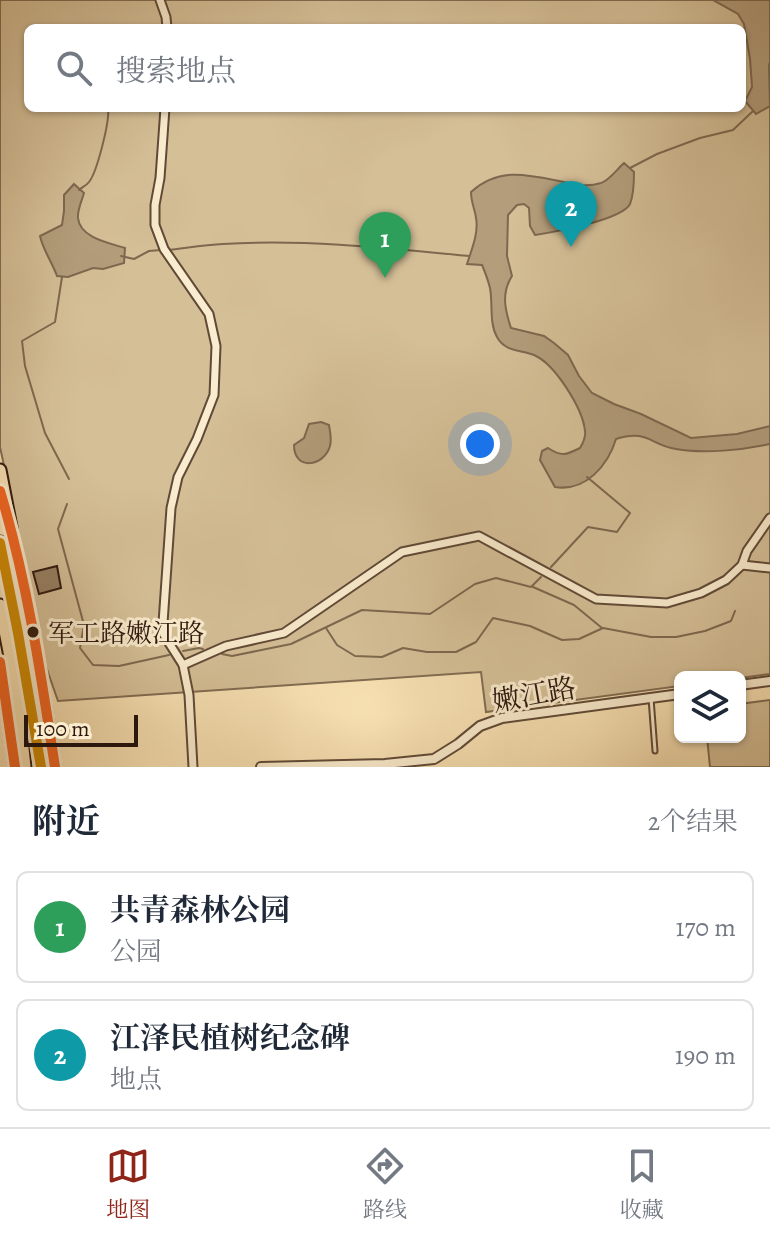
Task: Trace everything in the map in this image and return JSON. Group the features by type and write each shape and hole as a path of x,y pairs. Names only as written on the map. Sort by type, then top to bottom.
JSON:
{"main road":[{"path":"0,470 55,767"},
{"path":"0,491 11,527"},
{"path":"0,542 29,681 38,767"},
{"path":"0,605 17,693 25,767"},
{"path":"0,662 15,767"}],"street":[{"path":"160,0 167,24"},
{"path":"165,112 155,225 164,249 209,314 216,346 214,395 178,477 171,508 163,623 164,635 183,665 189,695 193,767"},
{"path":"183,665 226,646 284,633 402,552 479,536 596,599 667,603 701,593 726,580 742,565 747,551 770,518"},
{"path":"742,565 770,568"},
{"path":"746,684 770,681"},
{"name":"嫩江路","path":"261,767 385,764 434,759 480,726 502,718 674,695"}],"lane":[{"path":"651,698 655,751"}],"shaded area":[{"path":"0,0 770,0 770,674 746,677 746,671 674,671 674,687 486,712 481,672 58,701 43,658 0,447"},
{"path":"713,0 770,0 770,106 756,114 746,102 752,87 750,59 746,24 738,14"},
{"path":"624,163 634,172 632,196 630,204 614,215 535,235 530,226 529,208 524,204 517,205 508,215 507,256 512,276 506,289 505,302 511,328 544,336 554,343 568,355 592,393 614,404 691,438 737,434 770,426 770,444 736,450 699,451 667,447 642,437 627,436 616,439 601,467 586,481 555,487 540,460 542,451 548,448 564,454 580,448 585,435 583,422 567,388 551,368 534,355 504,345 497,337 492,320 490,288 482,265 467,264 476,230 471,192 493,178 515,175 578,185 596,184 607,179"},
{"path":"74,184 84,193 78,212 80,225 96,239 125,248 124,263 103,269 93,268 68,277 57,276 40,236 62,225 64,195"},
{"path":"321,422 329,425 330,446 316,462 304,462 295,453 294,445 304,438 309,424"},
{"path":"770,700 770,767 710,767 708,743 746,743 746,703"}],"building":[{"path":"57,566 61,588 39,594 33,572"}],"waterway":[{"path":"630,168 700,138 733,130 753,111"},
{"path":"79,190 89,182 96,168 108,112"},
{"path":"167,250 223,244 285,243 469,256"},
{"path":"121,256 134,259 149,251 161,250"},
{"path":"62,277 55,322 22,341 25,366 45,433 69,479"},
{"path":"551,567 588,527 617,532 630,513 587,477"},
{"path":"67,504 58,529 84,625 80,648 93,665 119,666 169,655"},
{"path":"222,654 232,656 291,644 362,610 430,614 475,584 496,578 531,587 541,577"},
{"path":"533,587 574,605 602,628"},
{"path":"326,628 337,645 355,656 382,657 403,648 456,652 476,642 493,618 530,626 562,640 579,639 603,628 651,637 676,637 731,621 735,611"},
{"path":"183,651 203,649"}],"transit line":[{"path":"0,491 26,593 55,767"},
{"path":"0,543 41,767"},
{"path":"0,662 15,767"}],"place":[{"name":"江泽民植树纪念碑","path":"571,247"},
{"name":"共青森林公园","path":"385,278"},
{"name":"军工路嫩江路","path":"33,632"}]}
